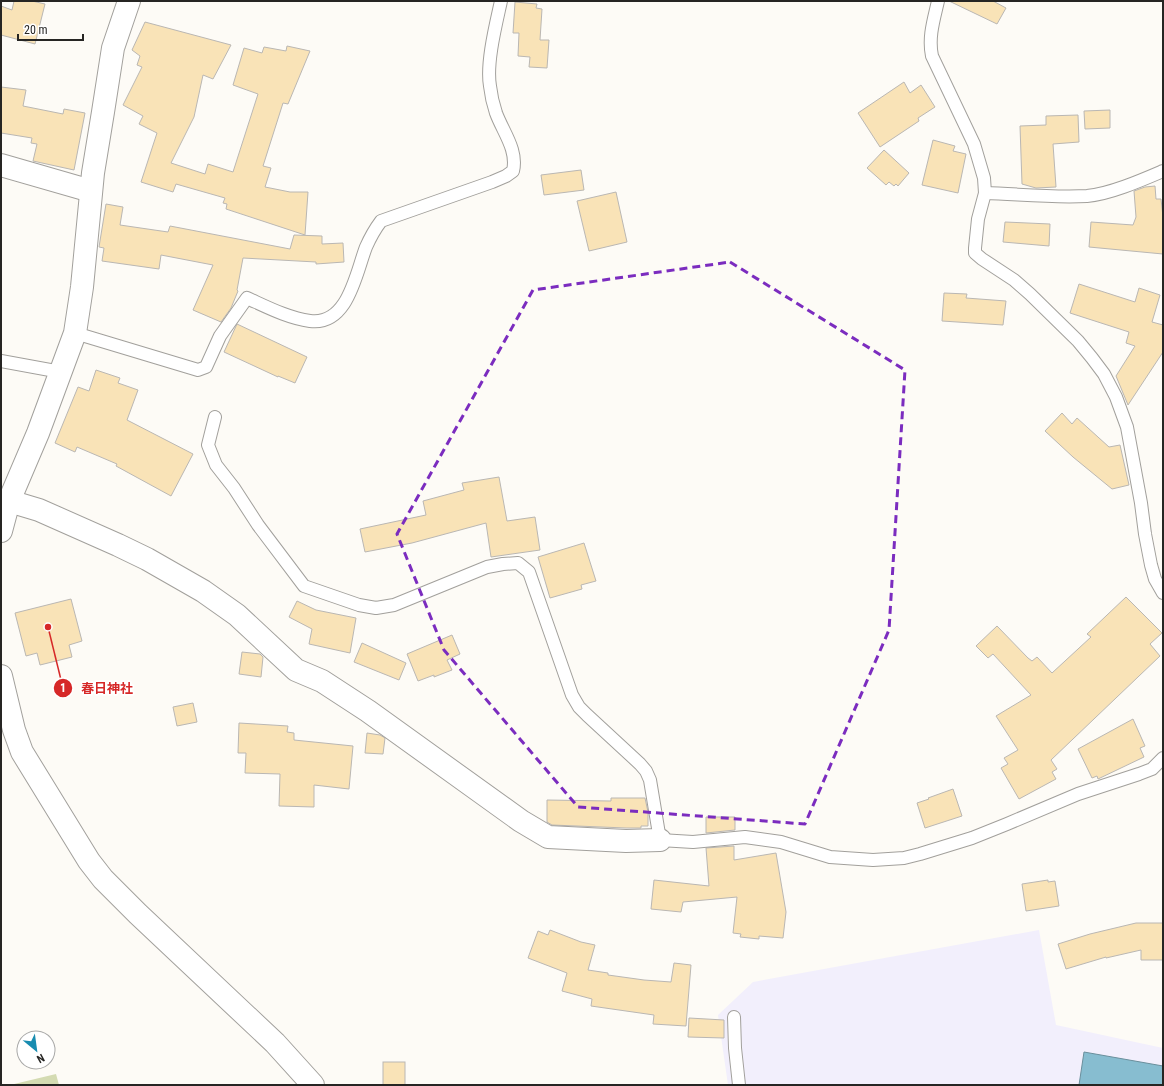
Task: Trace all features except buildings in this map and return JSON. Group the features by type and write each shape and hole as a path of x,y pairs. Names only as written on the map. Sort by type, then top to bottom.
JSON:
{"street":[{"path":"1,532 9,502 38,433 74,333 82,287 93,173 104,112 113,48 128,1"},
{"path":"1,166 91,191"},
{"path":"9,502 39,510 118,545 147,559 208,594 237,615 296,670 322,681 368,711 521,821 548,837 626,841 660,840"},
{"path":"1,676 14,730 22,752 89,861 103,879 133,909 276,1043 313,1085"}],"lane":[{"path":"74,333 198,370 206,367 220,336 247,298 288,315 311,322 322,321 340,311 354,283 366,248 381,221 492,182 513,171 515,162 514,152 496,113 489,84 494,30 501,1"},
{"path":"938,1 931,31 931,51 936,66 974,144 984,178 985,193 978,219 975,253 1014,280 1058,321 1092,358 1104,374 1116,397 1127,427 1151,565 1155,579 1163,593"},
{"path":"985,193 1087,196 1102,193 1163,171"},
{"path":"1,361 61,372"},
{"path":"215,418 208,445 216,465 234,488 258,525 304,586 358,605 376,608 394,605 487,567 518,563 529,572 572,695 579,707 646,771 650,780 660,840 693,842 745,837 781,842 830,857 872,860 904,858 972,838 1078,794 1152,769 1163,758"},
{"path":"734,1017 735,1048 739,1085"}],"highlighted area":[{"path":"730,262 905,370 889,630 805,824 578,807 444,650 397,534 533,290"}],"shaded area":[{"path":"1039,930 1056,1025 1163,1048 1163,1085 728,1085 718,1015 753,982"}],"green space":[{"path":"56,1074 59,1085 10,1085"}],"water":[{"path":"1084,1052 1163,1066 1163,1085 1079,1085"}],"place":[{"name":"春日神社","path":"48,627"}]}
